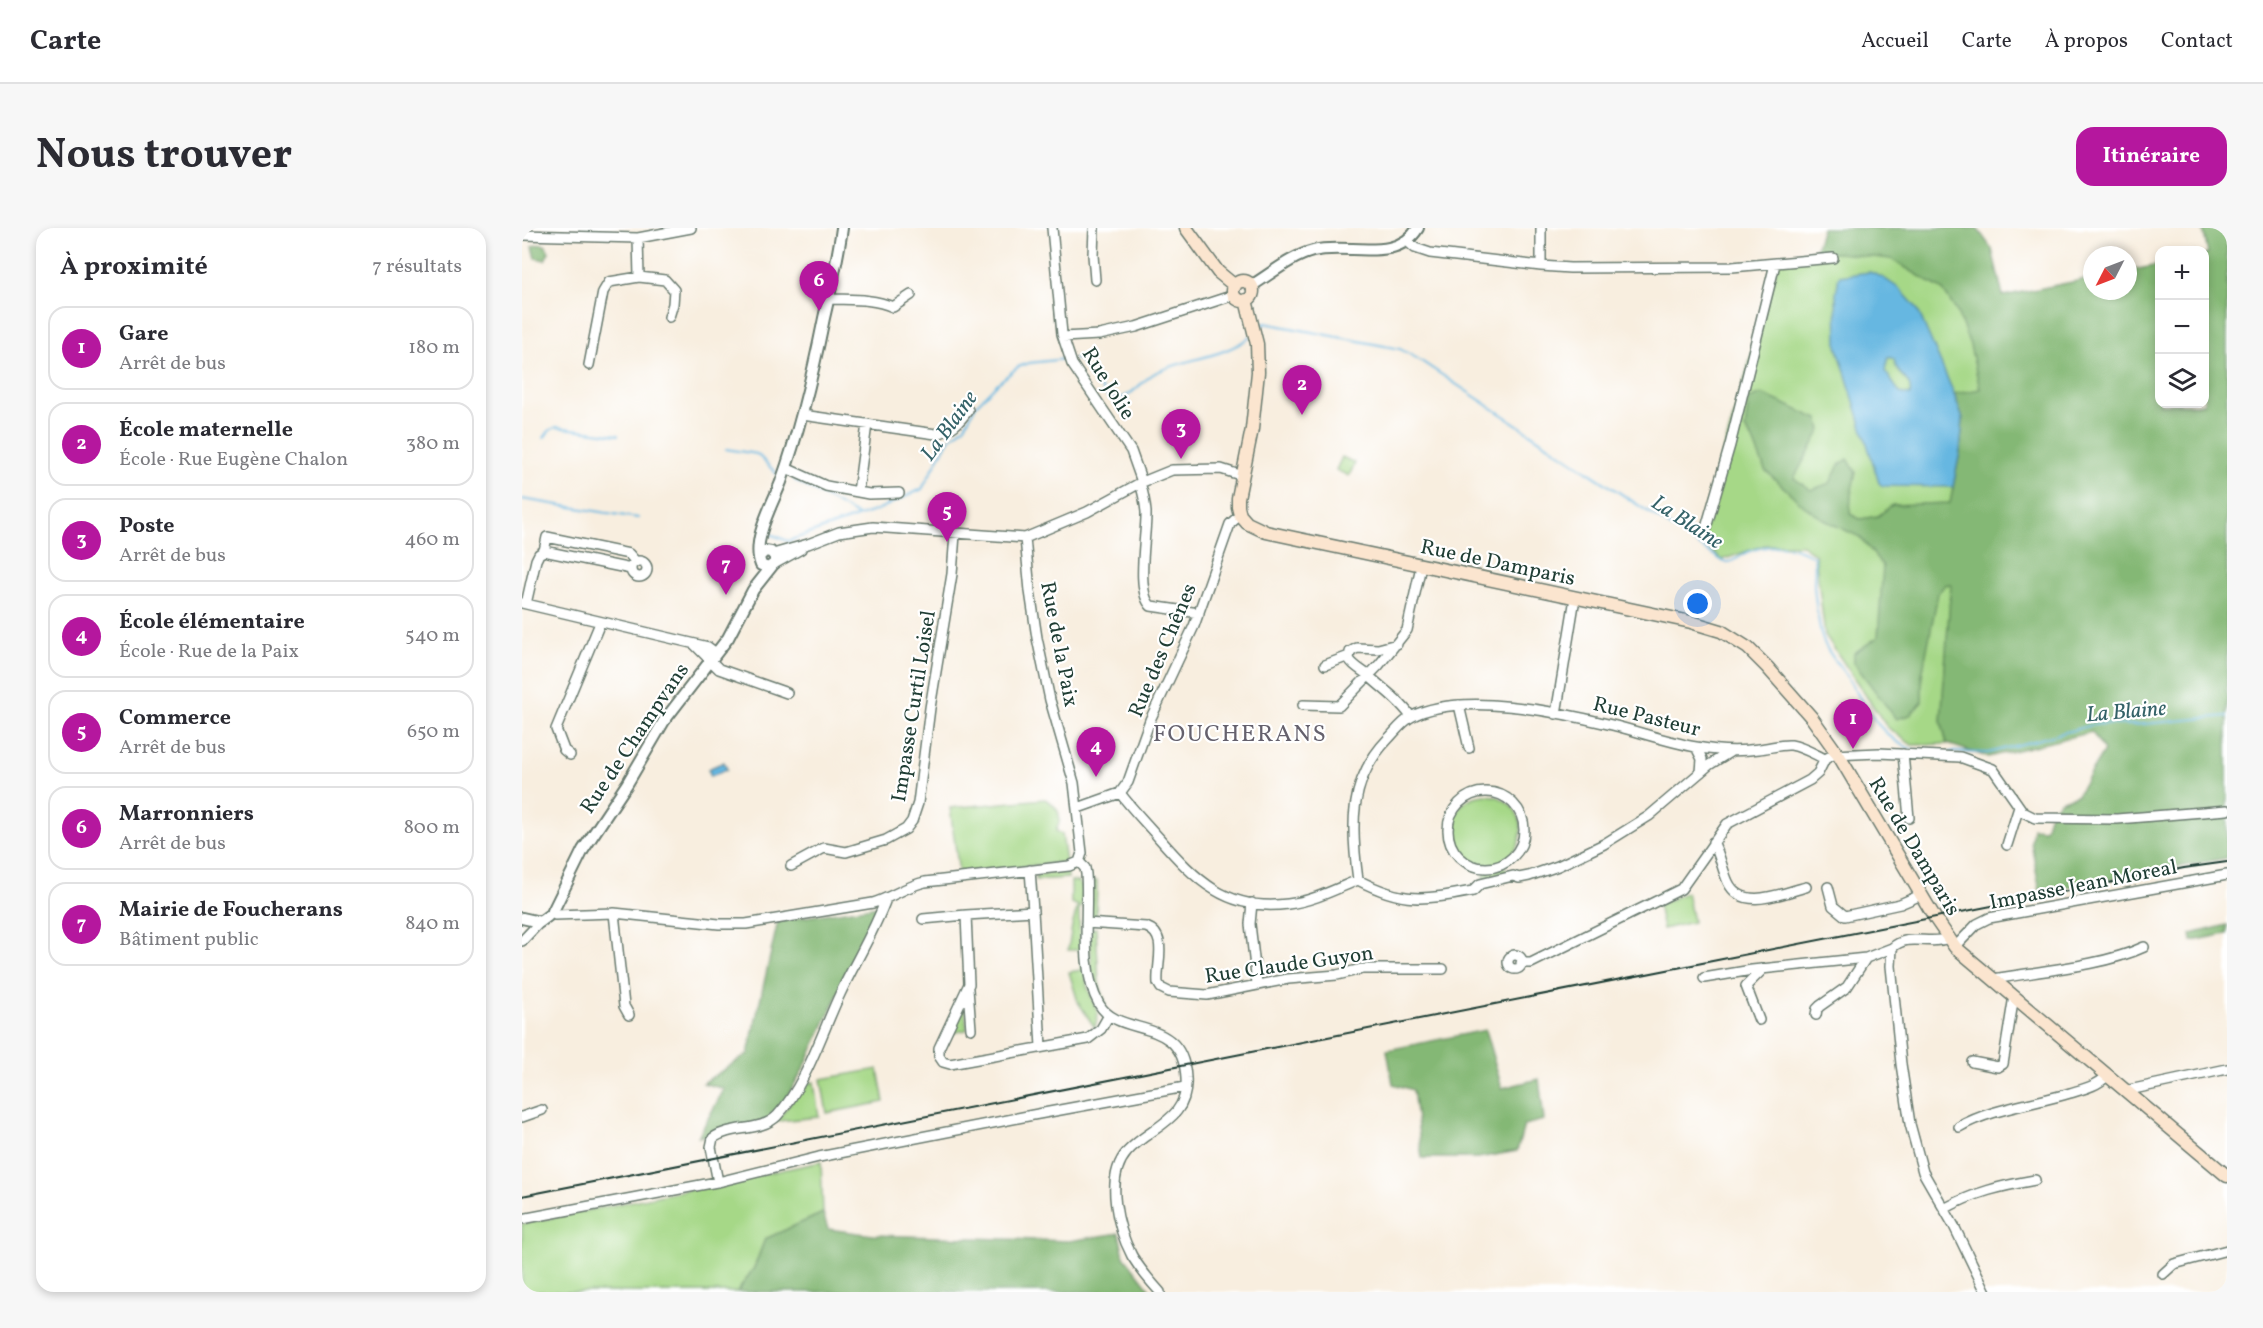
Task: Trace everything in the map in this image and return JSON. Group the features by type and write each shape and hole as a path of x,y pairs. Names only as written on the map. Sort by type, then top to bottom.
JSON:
{"main road":[{"path":"1186,228 1218,272 1238,294 1257,344 1258,372 1252,429 1238,498 1240,515"},
{"path":"1238,294 1252,293 1251,286"},
{"name":"Rue de Damparis","path":"1240,515 1247,523 1266,532 1691,622 1710,627 1732,637 1748,648 1767,667 1812,718 1839,756 1952,943 2227,1176"}],"street":[{"path":"522,236 638,238 691,228"},
{"name":"Rue de Champvans","path":"753,590 759,559 758,542 786,468 802,415 842,228"},
{"name":"Rue Jolie","path":"1052,228 1063,337 1072,364 1131,451 1141,483 1146,513 1143,587 1146,600 1151,606 1199,613"},
{"path":"1094,228 1095,280"},
{"path":"1251,286 1299,256 1315,250 1388,248 1407,241 1418,228"},
{"path":"1541,228 1541,267"},
{"path":"638,238 639,277"},
{"path":"1407,241 1415,248 1430,254 1541,267 1707,267 1775,264 1833,258"},
{"path":"1706,528 1730,445 1775,264"},
{"path":"589,365 604,288 614,280 639,277 665,280 674,290 669,317"},
{"path":"1063,337 1099,334 1136,327 1238,294"},
{"path":"828,299 880,301 893,307 911,295"},
{"path":"802,415 936,434 948,431 959,423 968,410"},
{"path":"858,492 867,424"},
{"path":"786,468 826,486 858,492 899,494"},
{"path":"772,559 828,535 873,527 1025,537 1087,512 1141,483 1177,468 1221,469 1243,476"},
{"name":"Rue des Chênes","path":"1120,793 1128,782 1150,720 1199,613 1230,524 1240,515"},
{"path":"763,531 764,541 772,559"},
{"name":"Impasse Curtil Loisel","path":"792,866 824,848 846,852 886,840 906,829 912,821 918,803 930,708 952,574 955,534"},
{"path":"634,565 629,554 547,537 544,551 536,560 524,604 694,644 711,653 719,669 787,693"},
{"name":"Rue de la Paix","path":"1025,537 1029,591 1038,647 1050,700 1074,783 1078,808 1082,856 1079,862 1086,874 1088,963 1092,988 1101,1009 1109,1015"},
{"path":"759,559 765,551 772,559"},
{"name":"Rue de Champvans","path":"526,937 550,913 583,850 627,784 664,721 711,653 728,638 772,559"},
{"path":"1302,705 1339,706 1369,676 1407,630 1421,566"},
{"path":"1556,714 1575,598"},
{"path":"570,756 557,736 557,724 600,623"},
{"path":"1325,665 1349,656 1350,652 1357,648 1378,649 1397,643"},
{"path":"1349,656 1355,667 1399,702 1411,717"},
{"path":"1459,705 1469,748"},
{"name":"Rue Pasteur","path":"1358,880 1353,818 1359,786 1377,753 1411,717 1436,708 1459,705 1499,706 1602,723 1696,747 1730,752 1790,745 1825,759"},
{"path":"1696,747 1701,759 1701,772"},
{"path":"1078,808 1120,793 1193,875 1213,890 1229,897 1252,903 1275,905 1299,902 1358,880 1382,892 1411,899 1473,891 1480,884 1513,876 1519,878 1548,869 1604,844 1649,816 1701,772 1730,752"},
{"path":"1903,754 1909,818"},
{"path":"1521,963 1531,963 1682,889 1721,830 1734,818 1814,777 1825,759 1833,755 1903,754 1960,757 1993,769 2023,812 2035,818 2117,819 2227,810"},
{"path":"1487,792 1508,799 1518,809 1524,832 1515,854 1508,861 1493,867 1472,865 1463,860 1453,849 1448,829 1455,808 1467,796 1477,793 1487,792"},
{"path":"2007,845 2019,807"},
{"path":"1713,842 1728,883 1735,893 1746,899 1761,898 1806,887"},
{"path":"1513,876 1515,854"},
{"path":"522,918 550,913 570,916 614,914 719,924 746,924 886,899 925,882 1070,866 1079,862"},
{"path":"1472,865 1479,875 1480,884"},
{"path":"1030,870 1041,1047"},
{"name":"Impasse Jean Moreal","path":"1952,943 1989,918 2227,875"},
{"path":"1828,887 1833,906 1845,916 1900,904 1921,895"},
{"path":"718,1182 711,1142 720,1134 767,1123 777,1116 804,1074 886,899"},
{"path":"1252,903 1250,924 1257,984"},
{"path":"923,919 1033,911"},
{"path":"550,913 570,916"},
{"path":"614,914 624,1006 629,1016"},
{"path":"966,915 972,1029"},
{"path":"522,918 528,924 526,937"},
{"name":"Rue Claude Guyon","path":"1086,923 1146,927 1153,930 1160,943 1158,983 1161,988 1169,992 1207,995 1257,984 1337,975 1362,969 1443,969"},
{"path":"1704,978 1866,958 1892,948 1902,941 1912,939 1952,943"},
{"path":"1993,979 2108,959 2144,947"},
{"path":"1892,948 1892,978 1901,1064 1910,1124 1923,1172 1986,1292"},
{"path":"1816,1015 1817,1009 1847,987 1866,958"},
{"path":"1759,1020 1746,986 1763,969"},
{"path":"968,986 939,1048 939,1056 943,1062 959,1063 1088,1039 1101,1029 1109,1015 1155,1032 1176,1047 1184,1065 1184,1099 1171,1118 1123,1157 1115,1183 1118,1212 1127,1244 1137,1263 1160,1292"},
{"path":"1971,1062 1998,1067 2003,1064 2014,996"},
{"path":"2126,1092 2227,1069"},
{"path":"1959,1126 1973,1119 2091,1087 2107,1076"},
{"path":"522,1219 718,1182 819,1157 1054,1110 1185,1087"},
{"path":"522,1117 542,1110"},
{"path":"1944,1209 1966,1197 1993,1187 2035,1180"},
{"path":"2163,1274 2174,1264 2227,1250"}],"green space":[{"path":"1822,228 1977,228 1992,249 2003,296 2083,280 2083,300 2137,300 2137,269 2155,266 2155,408 2209,408 2209,246 2206,246 2203,228 2227,228 2227,858 2040,892 2031,842 2033,828 2045,829 2051,810 2060,801 2077,795 2104,751 2092,732 1988,757 1947,744 1941,721 1951,584 1945,585 1938,593 1922,675 1922,702 1910,715 1896,719 1854,663 1854,653 1878,637 1883,566 1860,537 1826,521 1804,506 1765,470 1753,440 1745,429 1749,399 1762,394 1818,419 1821,430 1794,478 1811,490 1830,483 1839,465 1848,459 1856,472 1851,494 1850,514 1860,519 1878,516 1892,505 1950,503 1960,452 1963,419 1954,394 1980,389 1970,345 1957,312 1943,290 1891,259 1839,253 1814,253"},
{"path":"542,244 549,252 545,260 535,258 532,246"},
{"path":"1863,248 1906,256 1957,293 2001,396 1941,721 1947,744 1912,745 1887,727 1825,635 1815,554 1802,545 1765,545 1722,560 1698,538 1780,257"},
{"path":"1342,457 1355,463 1349,476 1336,470"},
{"path":"1479,795 1493,795 1506,801 1515,810 1521,823 1519,843 1511,855 1493,865 1479,865 1466,859 1457,850 1451,837 1451,823 1457,810 1466,801"},
{"path":"1045,799 1054,805 1058,812 1059,821 1056,831 1062,834 1066,862 959,873 950,808"},
{"path":"1503,867 1508,870 1508,873 1483,878 1487,871"},
{"path":"1067,871 1068,878 1036,880 1036,875"},
{"path":"1071,881 1078,882 1082,886 1082,906 1079,909 1080,947 1083,950 1087,986 1098,1013 1095,1028 1078,1002 1069,972 1081,970 1080,950 1068,950 1078,906 1071,903"},
{"path":"1092,881 1097,881 1096,919 1090,916"},
{"path":"1687,892 1693,922 1663,929 1658,905"},
{"path":"879,906 804,1068 771,1124 698,1137 724,1089 703,1083 748,1054 778,921"},
{"path":"2227,925 2227,934 2192,941 2191,934"},
{"path":"1096,928 1099,983 1106,1004 1104,1005 1092,974 1090,930"},
{"path":"962,1010 965,1010 967,1030 951,1033"},
{"path":"1485,1030 1502,1088 1539,1079 1544,1120 1524,1125 1517,1151 1478,1158 1422,1158 1413,1090 1393,1084 1387,1050"},
{"path":"878,1069 884,1102 827,1113 821,1079"},
{"path":"814,1082 819,1117 777,1121 804,1084"},
{"path":"821,1162 823,1213 765,1239 754,1268 737,1292 522,1292 522,1224"},
{"path":"823,1213 828,1229 873,1235 1069,1241 1119,1233 1124,1256 1152,1292 737,1292 754,1268 765,1239"}],"water":[{"path":"1870,272 1900,289 1917,308 1963,419 1960,452 1953,487 1883,486 1879,483 1837,346 1836,294 1839,276","holes":["1888,357 1894,359 1895,365 1909,384 1910,395 1900,393 1885,371"]},
{"path":"724,762 727,769 711,776 708,769"}],"waterway":[{"name":"La Blaine","path":"1261,327 1265,323 1400,349 1724,562 1733,561 1746,553 1771,546 1798,549 1814,557 1815,597 1825,645 1875,720 1893,739 1917,751"},
{"name":"La Blaine","path":"1074,358 1079,360 1108,397 1115,399 1127,395 1155,373 1229,349 1251,336"},
{"name":"La Blaine","path":"768,533 788,541 877,510 922,489 948,441 965,426 976,405 998,383 1018,367 1029,363 1065,359"},
{"name":"La Blaine","path":"544,438 556,427 618,435"},
{"name":"La Blaine","path":"726,449 757,454 777,474"},
{"name":"La Blaine","path":"794,480 857,515"},
{"name":"La Blaine","path":"522,499 638,518"},
{"name":"La Blaine","path":"1950,752 1988,753 2096,724 2133,725 2227,716"}],"railway":[{"path":"522,1196 2184,868 2227,862"}],"place":[{"name":"Marronniers","path":"819,311"},
{"name":"École maternelle","path":"1302,415"},
{"name":"Poste","path":"1181,459"},
{"name":"Commerce","path":"947,542"},
{"name":"Mairie de Foucherans","path":"726,595"},
{"name":"Gare","path":"1853,749"},
{"name":"École élémentaire","path":"1096,777"}],"district":[{"name":"FOUCHERANS","path":"1240,733"}]}
